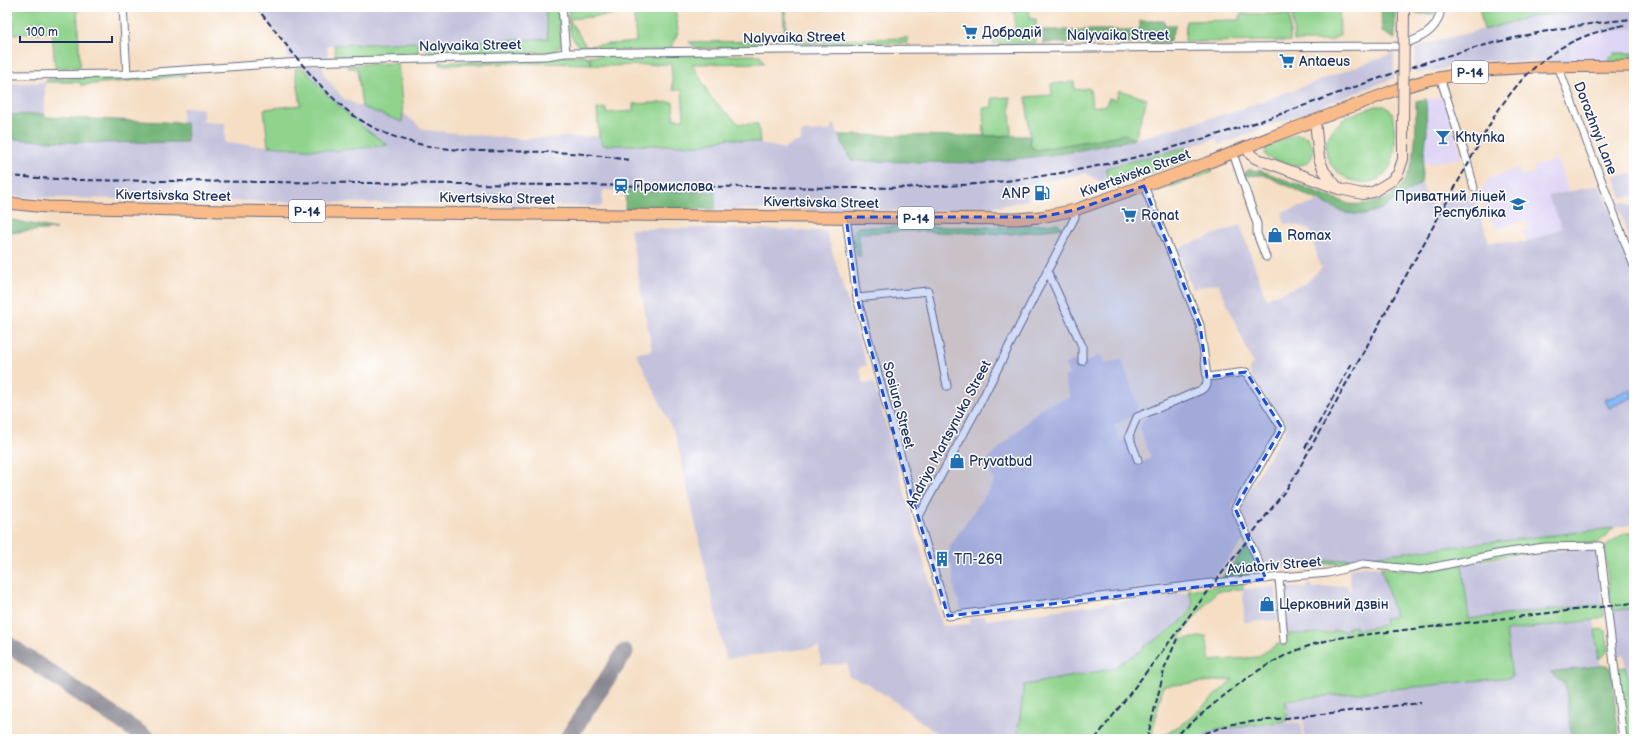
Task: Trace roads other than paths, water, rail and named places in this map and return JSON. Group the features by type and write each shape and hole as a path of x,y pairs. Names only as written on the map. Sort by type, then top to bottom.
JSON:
{"main road":[{"path":"1246,147 1255,158 1339,189 1363,194 1373,192 1391,181 1398,174 1403,159 1404,7"},
{"name":"Kivertsivska Street","path":"7,203 47,207 217,210 1016,219 1042,217 1075,210 1144,186 1398,89 1440,77 1485,70 1558,66 1634,66"},
{"path":"1315,121 1319,158 1324,171 1339,189"}],"street":[{"path":"122,7 127,74"},
{"path":"562,7 566,53"},
{"name":"Nalyvaika Street","path":"7,75 127,74 301,62 546,56 566,53 1399,46 1427,35 1438,18 1441,7"},
{"name":"Dorozhnyi Lane","path":"1558,66 1634,266"},
{"path":"1440,77 1468,164 1474,188"},
{"path":"1233,153 1257,224 1257,234 1266,257"},
{"path":"1138,460 1129,436 1137,417 1201,390 1207,385 1200,325 1144,186"},
{"name":"Andriya Martsynuka Street","path":"948,616 918,518 978,408 1075,217 1075,210"},
{"name":"Sosiura Street","path":"846,217 857,298 918,518"},
{"path":"1047,270 1082,346 1082,361"},
{"path":"857,298 928,291 947,386"},
{"path":"1207,376 1246,372 1282,428 1235,508 1266,579"},
{"name":"Aviatoriv Street","path":"948,616 1204,584 1328,573 1363,564 1420,570 1502,553 1538,548 1600,546 1623,739"},
{"path":"1279,577 1284,640"}],"water":[{"path":"1630,389 1633,397 1609,408 1605,400"}],"railway":[{"path":"256,7 311,75 336,101 349,112 374,128 400,139 427,146 454,149 569,153 629,160"},
{"path":"7,176 73,180 848,188 960,185 1005,181 1079,170 1156,152 1207,138 1304,106 1400,71 1450,55 1502,41 1581,25 1634,19"},
{"path":"1095,739 1291,483 1495,115 1508,97 1535,67 1549,55 1565,45 1602,30 1624,25"},
{"path":"1305,448 1352,363"},
{"path":"1172,739 1212,705 1251,675 1272,662 1318,643 1345,637 1634,603"},
{"path":"1147,739 1165,667 1177,639"},
{"path":"1188,739 1232,724 1421,703"}],"place":[{"name":"Добродій","path":"970,32"},
{"name":"Antaeus","path":"1287,61"},
{"name":"Khtynka","path":"1443,137"},
{"name":"Промислова","path":"621,186"},
{"name":"ANP","path":"1042,193"},
{"name":"Приватний ліцей Республіка","path":"1518,204"},
{"name":"Ronat","path":"1129,215"},
{"name":"Romax","path":"1275,235"},
{"name":"Pryvatbud","path":"957,461"},
{"name":"ТП-269","path":"942,559"},
{"name":"Церковний дзвін","path":"1267,604"}]}
